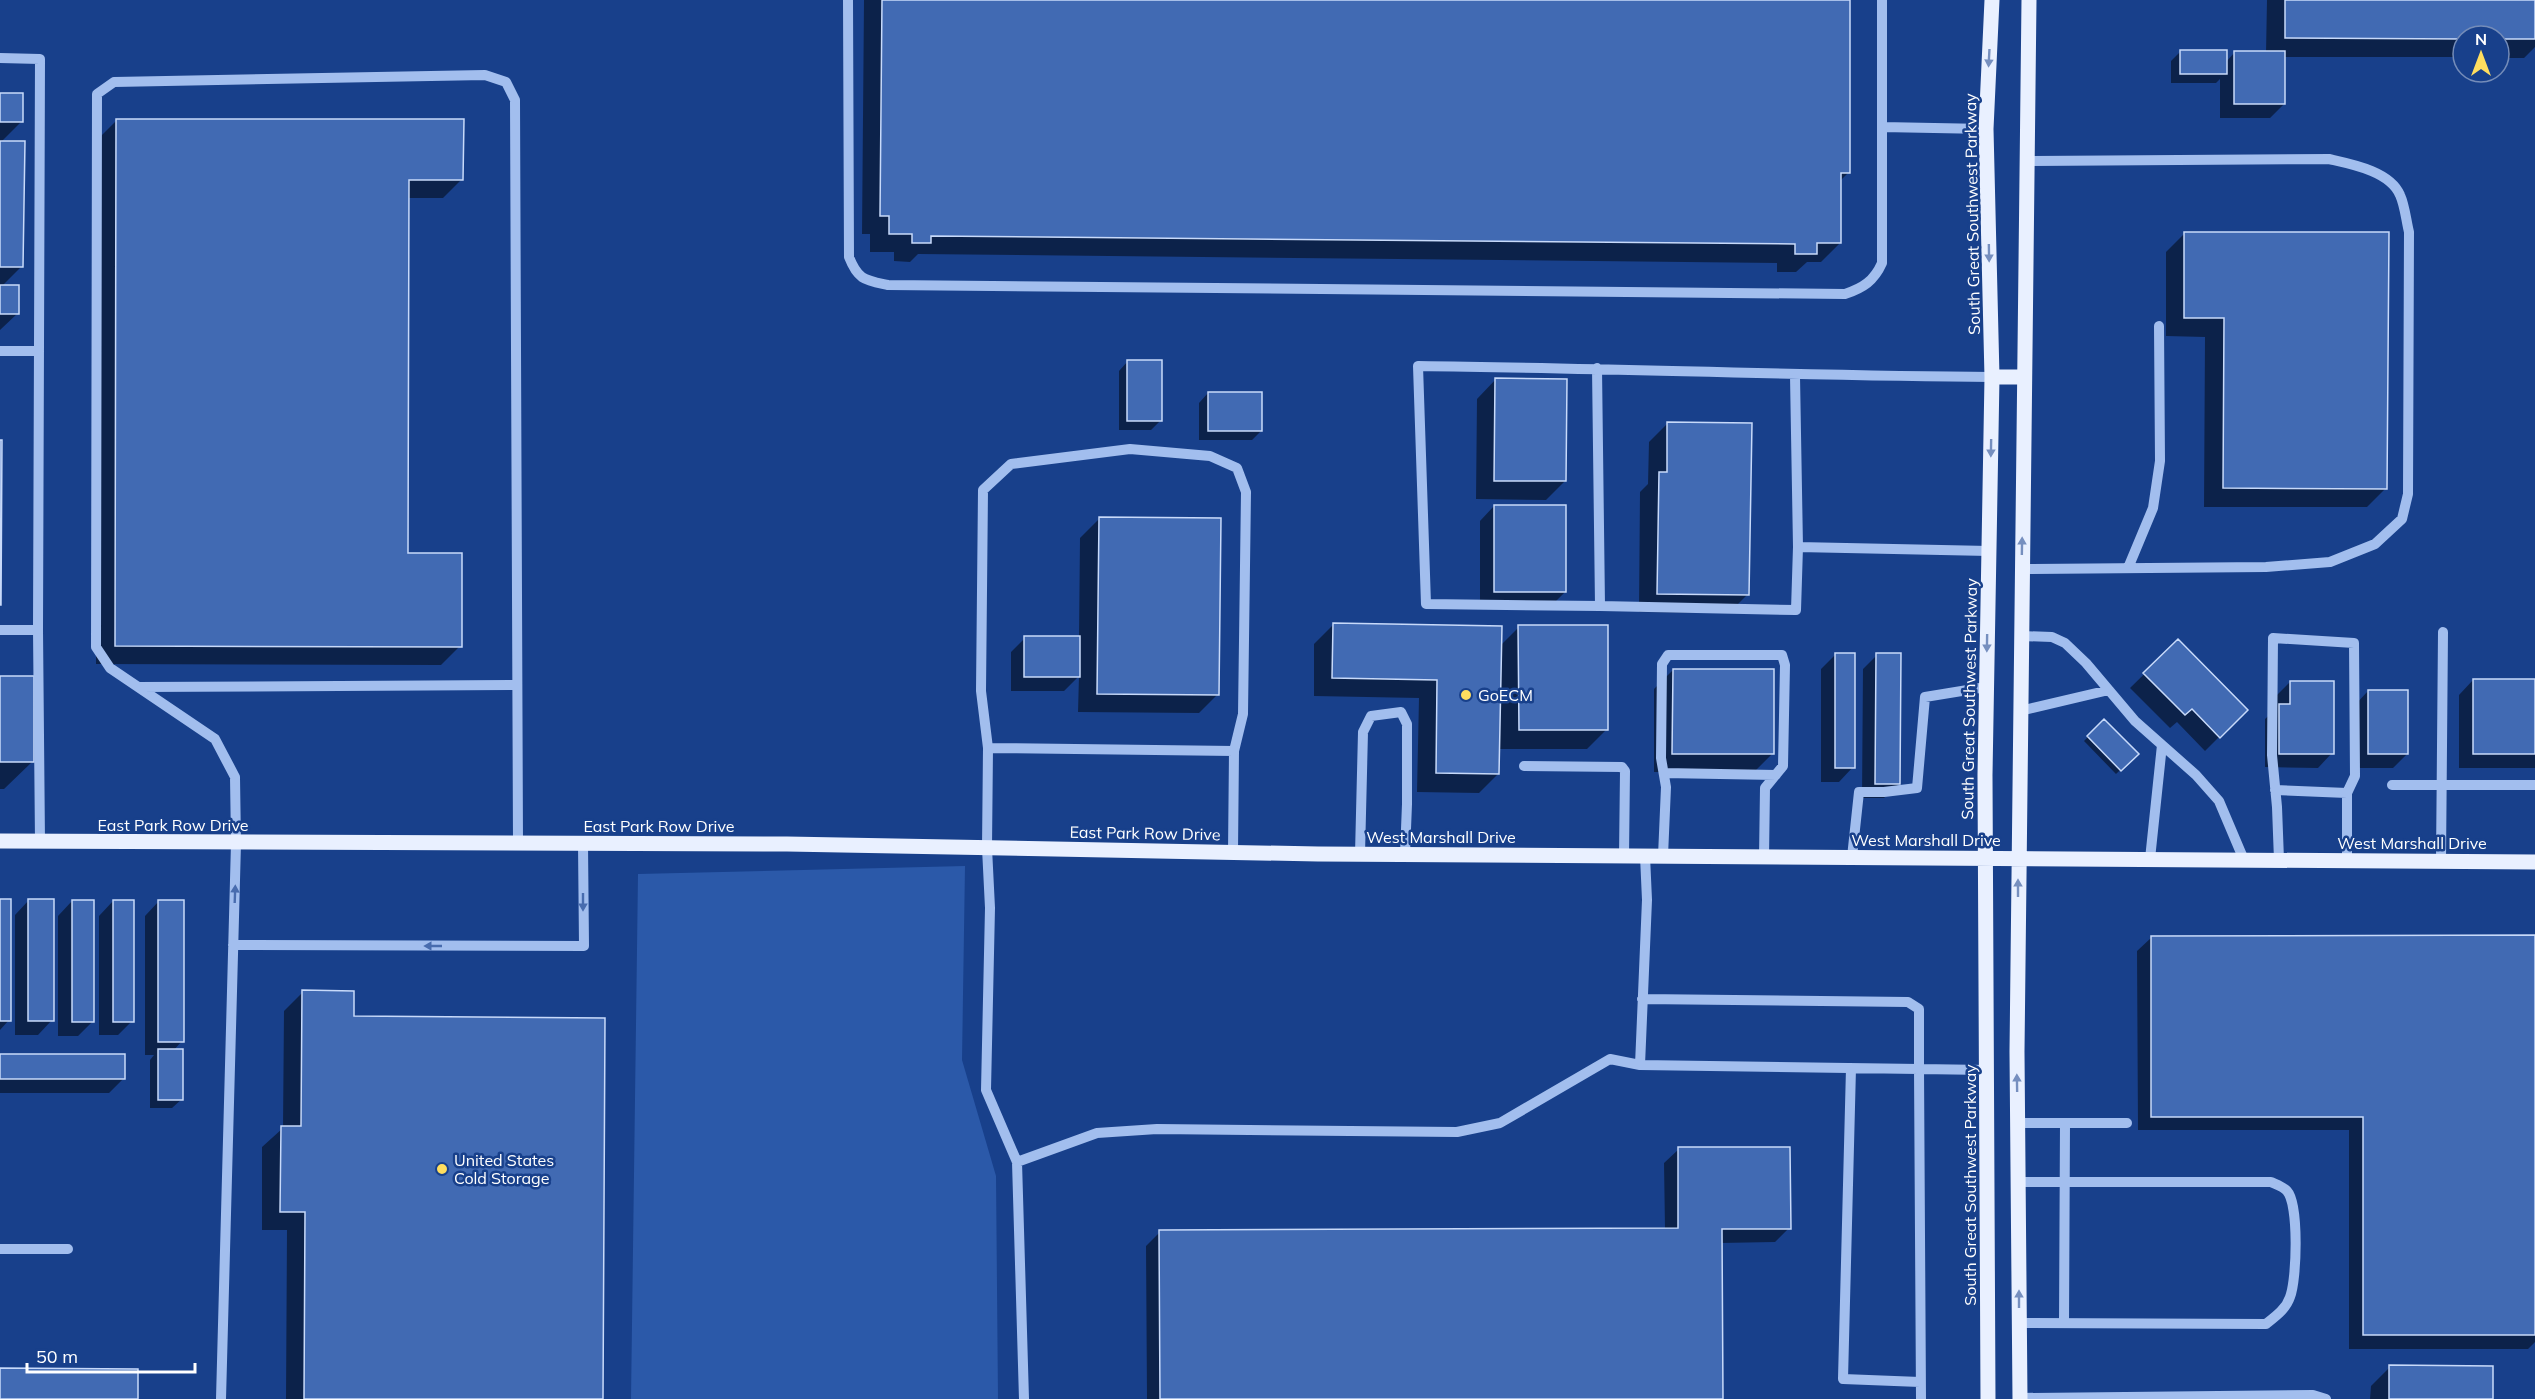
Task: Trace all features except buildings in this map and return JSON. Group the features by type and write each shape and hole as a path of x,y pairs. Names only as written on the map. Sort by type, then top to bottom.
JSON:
{"main road":[{"name":"South Great Southwest Parkway","path":"1988,1399 1985,858 1992,377 1986,129 1992,0"},
{"path":"2020,1399 2019,859 2028,0"},
{"path":"1992,377 2023,377"},
{"name":"East Park Row Drive","path":"0,841 583,844 1318,854"},
{"name":"West Marshall Drive","path":"1318,854 2535,862"}],"lane":[{"path":"848,0 849,257 855,270 866,280 888,285 1845,294 1862,288 1876,276 1882,263 1882,0"},
{"path":"0,58 39,58 40,842"},
{"path":"221,1399 236,843 235,777 215,739 110,668 96,647 97,94 114,82 485,75 506,82 515,100 518,844"},
{"path":"1882,127 1986,129"},
{"path":"2021,569 2266,567 2330,562 2375,544 2402,519 2408,494 2409,232 2399,193 2387,180 2356,165 2328,159 2026,160"},
{"path":"2128,568 2153,508 2160,461 2159,326"},
{"path":"0,351 39,351"},
{"path":"1796,376 1798,547 1796,609 1426,604 1418,366 1597,368 1796,376 1992,377"},
{"path":"1597,368 1600,606"},
{"path":"1024,1399 1017,1162 986,1090 990,908 987,848 988,748 981,691 983,490 1011,464 1130,449 1210,456 1237,468 1246,492 1243,714 1234,751 1233,852"},
{"path":"1798,547 1989,551"},
{"path":"0,630 38,630"},
{"path":"2442,861 2443,632"},
{"path":"2021,636 2052,638 2064,643 2135,721 2196,775 2219,801 2244,860"},
{"path":"2279,860 2272,755 2273,638 2354,643 2355,776 2347,793 2347,860"},
{"path":"1663,856 1666,787 1661,758 1662,664 1668,655 1782,655 1785,665 1783,766 1765,788 1764,857"},
{"path":"139,687 517,686"},
{"path":"1852,857 1859,792 1917,788 1925,697 1986,687"},
{"path":"2020,711 2109,690"},
{"path":"1360,854 1363,732 1371,716 1401,712 1407,724 1405,854"},
{"path":"2150,859 2162,745"},
{"path":"988,748 1234,751"},
{"path":"1524,766 1622,767 1625,771 1624,856"},
{"path":"1664,773 1776,775"},
{"path":"2392,785 2535,785"},
{"path":"2275,790 2347,793"},
{"path":"233,945 584,946 583,844"},
{"path":"1640,1065 1647,900 1645,856"},
{"path":"1642,999 1908,1002 1919,1009 1921,1399"},
{"path":"1017,1162 1096,1133 1147,1130 1457,1132 1500,1122 1610,1059 1640,1065 1987,1070"},
{"path":"1851,1068 1843,1379 1920,1382"},
{"path":"2018,1123 2127,1123"},
{"path":"2064,1323 2066,1123"},
{"path":"2018,1182 2271,1182 2287,1190 2293,1204 2295,1274 2290,1297 2281,1313 2266,1324 2019,1323"},
{"path":"0,1249 68,1249"},
{"path":"2020,1399 2313,1395 2326,1399"}],"shaded area":[{"path":"965,866 962,1060 996,1176 998,1399 631,1399 638,874"}],"place":[{"name":"GoECM","path":"1466,695"},
{"name":"United States Cold Storage","path":"442,1169"}]}
